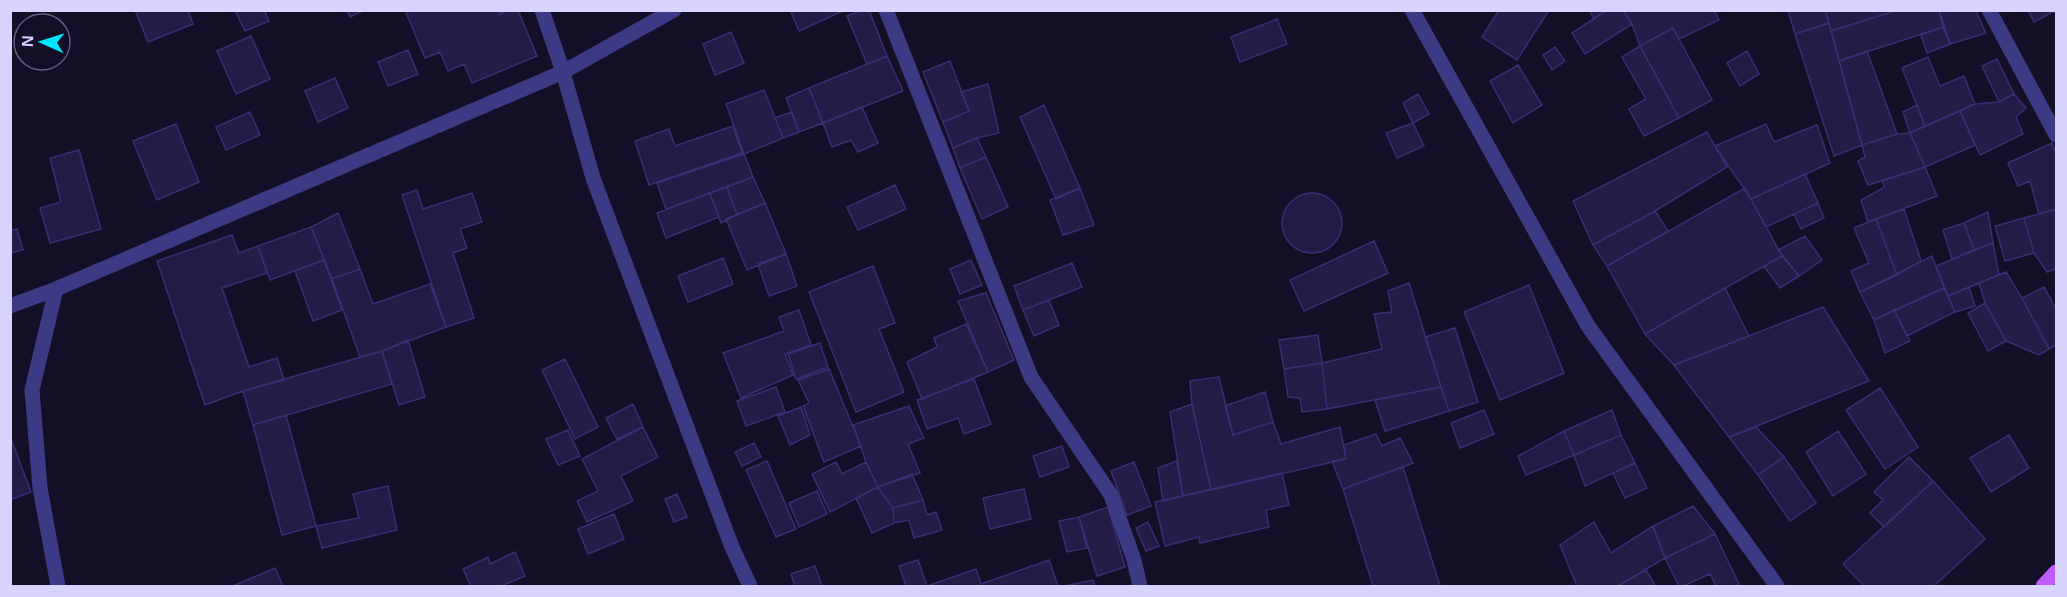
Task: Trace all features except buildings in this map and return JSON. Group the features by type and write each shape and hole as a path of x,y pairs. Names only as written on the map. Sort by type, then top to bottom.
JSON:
{"main road":[{"path":"2043,586 2056,572"}],"street":[{"path":"542,10 563,72 593,178 732,547 750,586"},
{"path":"10,306 56,289 563,72 674,10"},
{"path":"886,10 1031,377 1111,495 1134,560 1140,586"},
{"path":"1412,10 1588,326 1777,586"},
{"path":"1989,10 2056,135"},
{"path":"56,289 32,390 40,488 58,586"}]}
